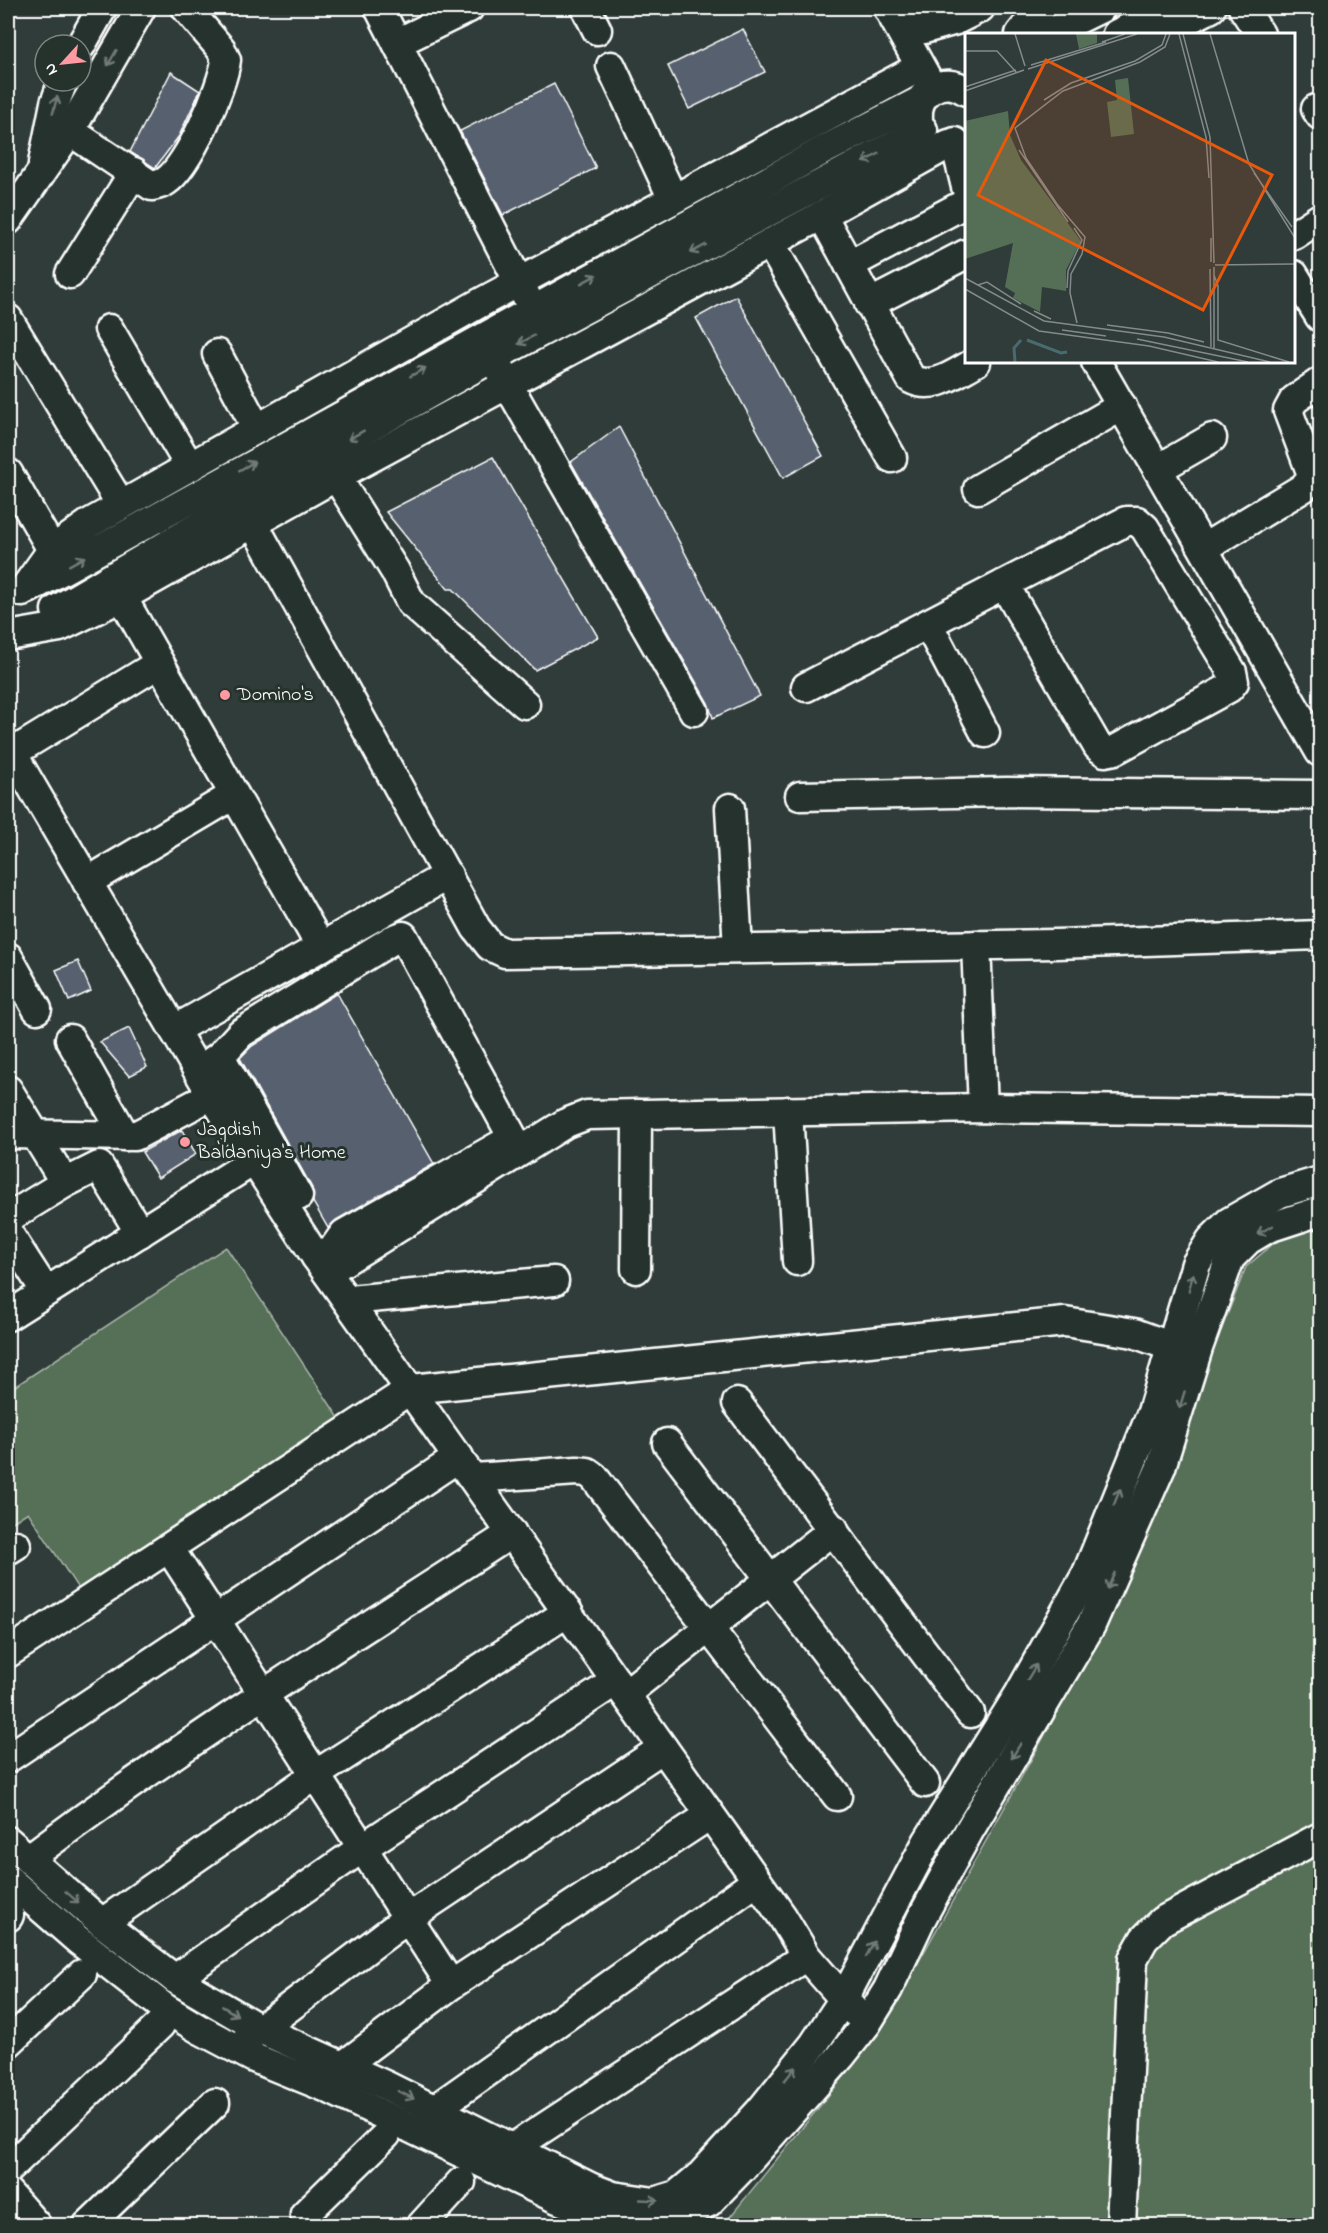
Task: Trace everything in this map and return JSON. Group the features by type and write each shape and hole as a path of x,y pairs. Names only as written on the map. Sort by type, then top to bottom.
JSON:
{"street":[{"path":"88,33 102,8"},
{"path":"8,220 70,131 141,8"},
{"path":"70,131 152,186 165,182 175,173 210,114 225,72 226,60 221,49 186,8"},
{"path":"379,8 533,309"},
{"path":"397,43 470,8"},
{"path":"888,8 943,84"},
{"path":"907,8 924,29 956,20 980,8"},
{"path":"1021,33 1041,8"},
{"path":"1050,33 1101,8"},
{"path":"1123,33 1174,25 1210,8"},
{"path":"1243,8 1259,33"},
{"path":"612,66 673,199"},
{"path":"943,84 918,111 922,130 930,138 957,141"},
{"path":"15,596 52,550 66,537 518,283 673,199 943,84"},
{"path":"15,596 943,84"},
{"path":"41,171 59,93"},
{"path":"11,637 60,627 122,597 253,523 329,466 492,358 922,130"},
{"path":"957,141 965,182"},
{"path":"11,637 329,466 508,384 957,141"},
{"path":"70,274 134,172"},
{"path":"849,265 965,204"},
{"path":"822,215 911,379 932,385 974,363"},
{"path":"1295,234 1320,218"},
{"path":"770,243 892,458"},
{"path":"869,304 965,255"},
{"path":"1295,278 1320,317"},
{"path":"8,319 121,505"},
{"path":"109,329 190,467"},
{"path":"217,354 257,429"},
{"path":"492,358 694,711"},
{"path":"1097,363 1320,752"},
{"path":"1204,549 1303,488 1310,480 1311,472 1288,411 1294,400 1320,382"},
{"path":"978,489 1122,406"},
{"path":"1158,469 1212,438"},
{"path":"329,466 394,571 411,603 525,704"},
{"path":"8,473 52,550"},
{"path":"806,687 1004,584 1126,521 1137,521 1145,528 1232,672 1234,682 1228,688 1116,750 1105,752 1098,747 1004,584"},
{"path":"253,523 476,928 490,946 505,953 976,945 1320,935"},
{"path":"1198,616 1231,596"},
{"path":"122,597 158,664 321,947"},
{"path":"928,624 985,733"},
{"path":"158,664 10,749 174,1030 210,1074 316,1228 344,1234"},
{"path":"800,796 1007,792 1320,795"},
{"path":"87,882 234,795"},
{"path":"730,807 738,949"},
{"path":"174,1030 448,875"},
{"path":"8,1134 125,1136 144,1132 210,1074 241,1033 392,940 404,936 513,1138 344,1234 322,1264"},
{"path":"976,945 983,1108"},
{"path":"8,957 37,1009"},
{"path":"70,1039 125,1136"},
{"path":"210,1074 255,1160 322,1264 757,1881 806,1956 843,2000 867,2023"},
{"path":"8,1090 65,1183"},
{"path":"322,1264 566,1123 587,1114 983,1108 1320,1112"},
{"path":"788,1111 797,1261"},
{"path":"636,1269 637,1114"},
{"path":"8,1316 255,1160"},
{"path":"8,1218 65,1183 99,1166 140,1233"},
{"path":"512,1533 263,1694 100,1804 18,1850 102,1923 175,1978 260,2029 435,2109 613,2196 654,2202 677,2195 701,2175 760,2111 814,2044 843,2000 927,1842 1018,1696 1087,1573 1152,1412 1196,1264 1211,1240 1229,1222 1254,1206 1280,1193 1320,1181"},
{"path":"8,1880 78,1941 166,2009 236,2048 325,2087 599,2216 646,2223 675,2218 709,2202 796,2108 867,2023 888,1989 921,1919 969,1831 1091,1625 1161,1467 1198,1348 1230,1258 1248,1240 1268,1228 1320,1211"},
{"path":"8,1233 46,1292"},
{"path":"349,1300 554,1281"},
{"path":"8,1653 411,1389 1065,1322 1134,1333 1172,1347"},
{"path":"737,1403 834,1529 970,1713"},
{"path":"667,1443 925,1783"},
{"path":"8,1758 216,1621 466,1468 587,1472 594,1477 837,1796"},
{"path":"175,1978 362,1848 621,1688 709,1628 834,1529"},
{"path":"169,1548 451,1985"},
{"path":"102,1923 315,1775 568,1612"},
{"path":"236,2048 408,1918 663,1748"},
{"path":"343,2066 451,1985 710,1815"},
{"path":"1121,2226 1133,1959 1144,1939 1162,1921 1320,1837"},
{"path":"435,2109 757,1881"},
{"path":"513,2148 806,1956"},
{"path":"8,2043 82,1974"},
{"path":"8,2169 160,2025"},
{"path":"87,2226 215,2103"},
{"path":"307,2226 305,2214 386,2135"},
{"path":"421,2226 461,2182"},
{"path":"8,2193 37,2226"}],"green space":[{"path":"1320,1228 1320,2225 713,2226 730,2217 879,2033 1105,1627 1246,1267 1281,1237"},
{"path":"226,1247 339,1418 79,1590 28,1512 8,1525 8,1391"}],"building":[{"path":"743,29 765,72 689,109 668,66"},
{"path":"171,72 200,91 179,136 155,168 130,152"},
{"path":"554,84 596,168 503,215 460,131"},
{"path":"736,296 823,456 783,478 696,318"},
{"path":"619,427 760,696 713,718 708,703 571,462"},
{"path":"493,457 598,637 535,670 453,589 448,589 386,512"},
{"path":"78,961 91,991 69,1001 56,970"},
{"path":"337,993 434,1164 336,1220 328,1228 313,1202 312,1188 240,1058 252,1046"},
{"path":"129,1028 147,1067 129,1076 100,1042"},
{"path":"182,1130 196,1154 158,1178 142,1152"}],"place":[{"name":"Domino's","path":"225,695"},
{"name":"Jagdish Baldaniya's Home","path":"185,1142"}]}
